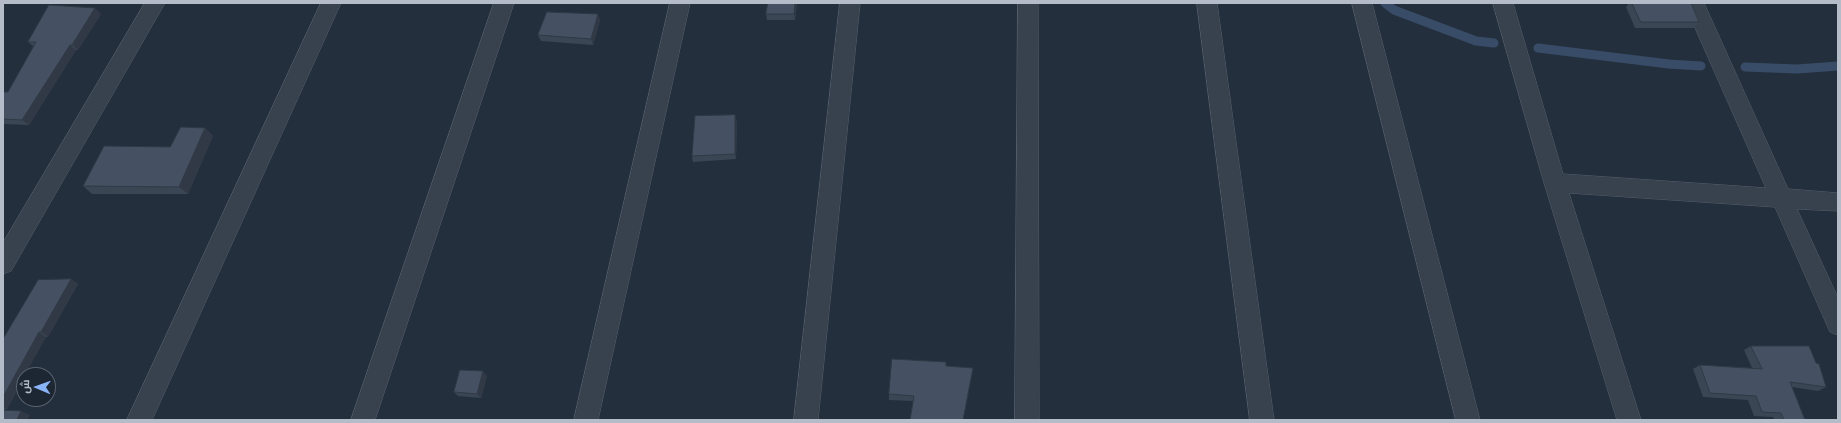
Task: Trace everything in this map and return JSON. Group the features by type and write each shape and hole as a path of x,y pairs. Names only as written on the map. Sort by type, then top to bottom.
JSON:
{"street":[{"path":"3,264 155,3"},
{"path":"139,420 331,3"},
{"path":"363,420 504,3"},
{"path":"586,420 680,3"},
{"path":"806,420 850,3"},
{"path":"1027,420 1028,3"},
{"path":"1207,3 1262,420"},
{"path":"1362,3 1468,420"},
{"path":"1503,3 1555,183 1629,420"},
{"path":"1694,3 1838,324"},
{"path":"1555,183 1838,202"}],"building":[{"path":"768,3 795,3 794,14 766,14"},
{"path":"1632,3 1691,3 1699,22 1641,22"},
{"path":"49,5 95,8 22,120 3,119 3,92 8,92 36,42 28,42"},
{"path":"547,12 598,14 591,39 538,35"},
{"path":"735,115 735,154 692,156 695,116"},
{"path":"181,127 205,128 179,187 83,186 104,146 170,147"},
{"path":"71,279 20,367 16,367 16,374 3,397 3,339 38,280"},
{"path":"1751,346 1809,346 1816,363 1819,364 1826,387 1790,382 1805,420 1784,420 1781,413 1762,412 1756,396 1710,393 1700,365 1762,369"},
{"path":"892,359 946,362 946,366 973,368 963,420 910,420 914,396 889,394"},
{"path":"460,370 483,371 477,394 454,392"},
{"path":"3,410 21,411 17,420 3,420"}],"waterway":[{"path":"1385,3 1394,10 1476,41 1494,43"},
{"path":"1538,48 1669,64 1701,66"},
{"path":"1745,67 1797,69 1838,66"}]}
